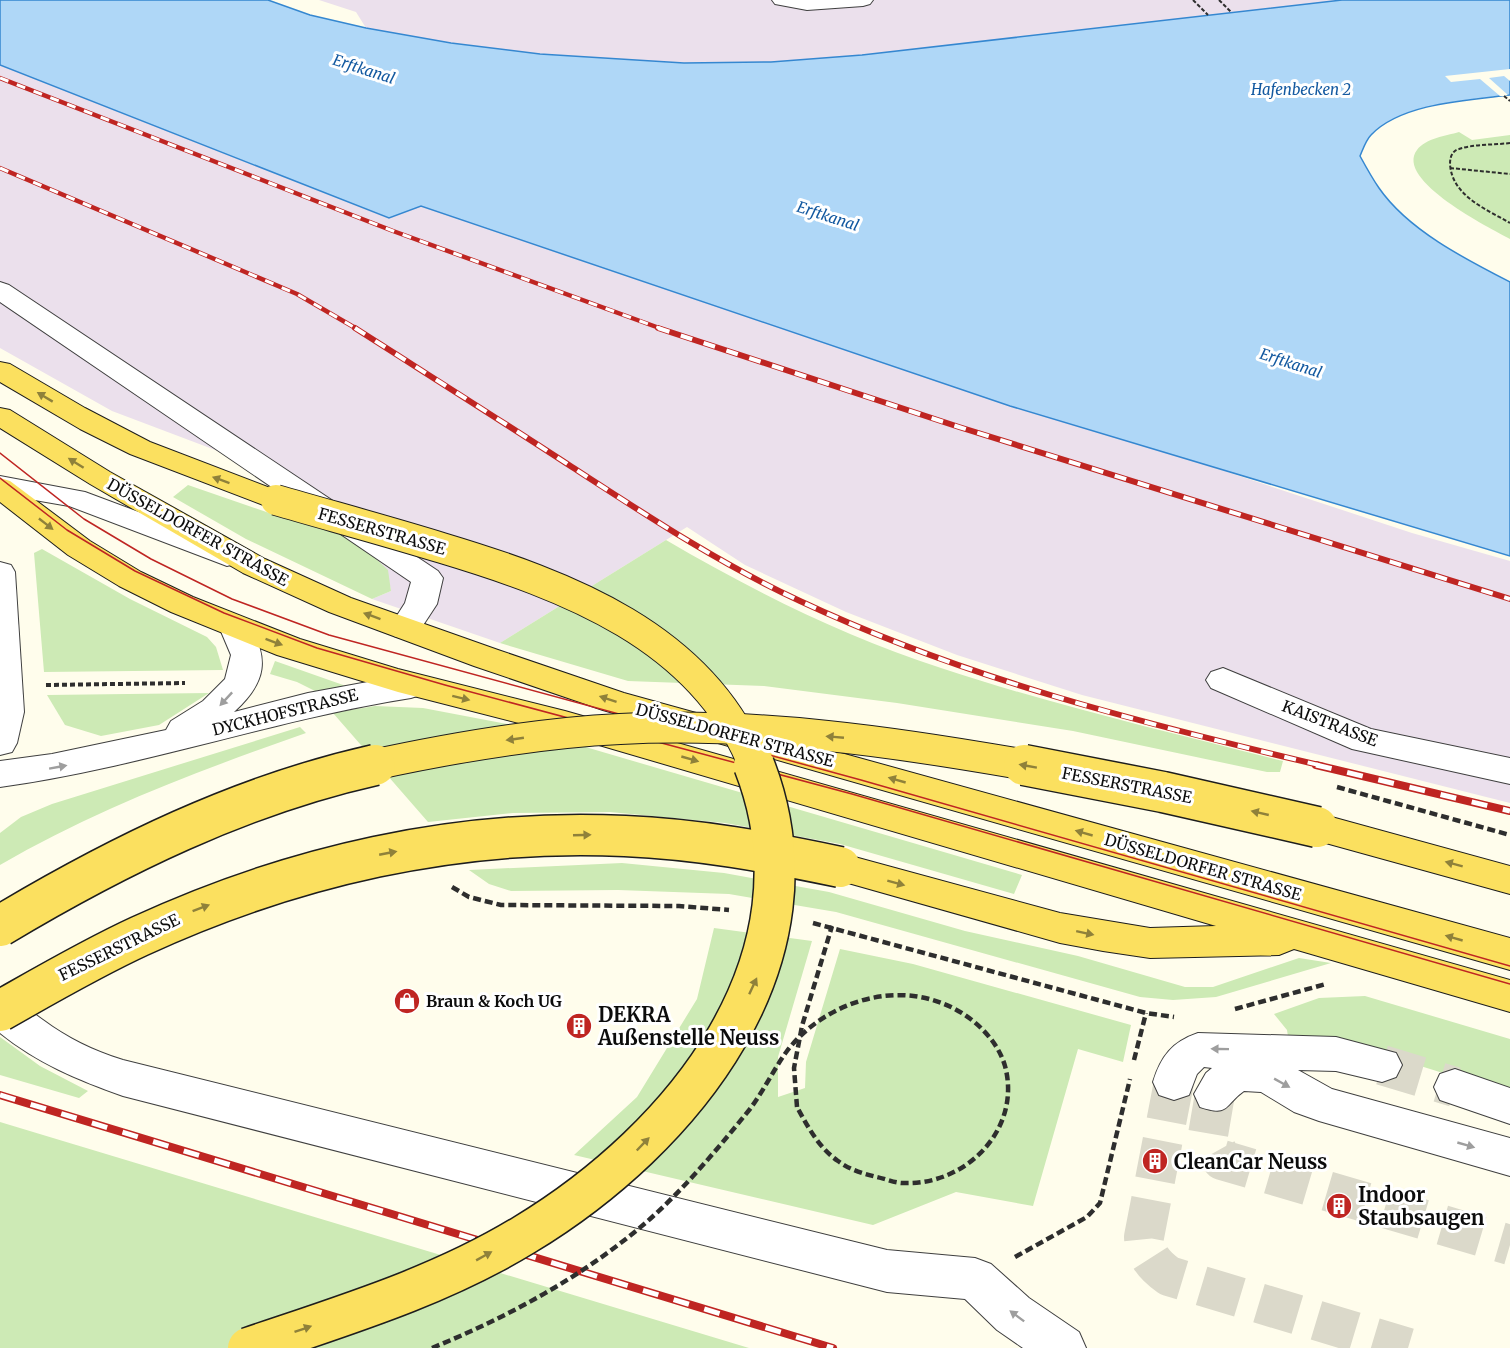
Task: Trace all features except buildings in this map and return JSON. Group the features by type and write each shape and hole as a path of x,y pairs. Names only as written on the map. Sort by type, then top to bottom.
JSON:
{"main road":[{"name":"FESSERSTRASSE","path":"0,370 122,440 195,471 276,500 540,579 600,606 654,640 697,678 722,708 755,762 771,818 777,874 771,921 758,976 729,1037 689,1096 627,1161 551,1219 465,1266 385,1301 248,1348"},
{"name":"DÜSSELDORFER STRASSE","path":"0,416 100,478 254,566 340,605 615,702 1510,954"},
{"name":"DÜSSELDORFER STRASSE","path":"0,486 60,535 129,578 236,629 313,657 411,686 576,726 1510,996"},
{"name":"FESSERSTRASSE","path":"0,926 92,872 166,836 239,806 309,782 375,764 450,748 599,730 680,728 767,731 868,740 1080,775 1194,798 1317,827 1510,880"},
{"name":"FESSERSTRASSE","path":"0,1010 114,947 190,913 261,886 324,868 428,846 517,837 593,834 718,844 840,867 1060,928 1103,936 1150,943 1284,940 1424,971"}],"street":[{"path":"782,0 820,4 864,0"},
{"path":"0,290 427,578 422,604 405,628"},
{"path":"0,486 75,498 254,566"},
{"path":"0,572 7,712 0,743"},
{"name":"DYCKHOFSTRASSE","path":"160,744 217,709 242,683 248,657 236,629"},
{"name":"KAISTRASSE","path":"1223,680 1364,740 1510,771"},
{"name":"DYCKHOFSTRASSE","path":"0,774 106,759 361,693 411,686"},
{"path":"0,1010 40,1042 94,1068 123,1078 887,1270 975,1279 1013,1314 1063,1348"},
{"path":"1174,1082 1178,1066 1185,1056 1206,1049 1336,1054 1382,1065"},
{"path":"1215,1094 1220,1084 1232,1075 1250,1071 1278,1079 1307,1098 1332,1107 1510,1157"},
{"path":"1455,1087 1510,1106"}],"path":[{"path":"1193,0 1208,15"},
{"path":"1219,0 1231,12"},
{"path":"1504,96 1510,101"},
{"path":"1510,142 1459,149 1450,157 1450,168 1454,181 1468,198 1510,223"},
{"path":"1450,168 1510,174"},
{"path":"432,1348 558,1285 635,1231 703,1167 758,1098 789,1048 815,1024 842,1008 870,997 898,994 924,996 949,1005 971,1020 992,1040 1005,1064 1010,1088 1006,1118 991,1144 969,1166 938,1178 903,1183 865,1174 835,1160 812,1135 798,1107 794,1068 802,1026 832,926"},
{"path":"975,1279 1087,1217 1100,1203 1146,1013"}],"shaded area":[{"path":"319,0 1342,0 862,55 771,62 684,63 540,54 451,43 366,28 356,12"},
{"path":"0,65 388,218 421,206 1412,533 1510,561 1510,803 1082,695 957,655 846,612 745,565 687,527 500,643 372,599 391,591 387,570 355,539 239,459 112,411 0,348"}],"green space":[{"path":"1459,132 1472,140 1510,135 1510,239 1447,202 1419,175 1414,162 1417,150 1431,140"},
{"path":"188,485 278,516 355,539 388,570 391,591 372,599 246,539 173,497"},
{"path":"666,540 800,612 905,656 1068,706 1283,761 1280,772 1267,772 1073,731 897,703 764,686 628,681 500,643"},
{"path":"42,549 130,599 207,637 216,647 223,670 44,672 34,553"},
{"path":"275,661 346,686 319,693 297,682 270,674"},
{"path":"209,693 159,725 101,736 65,725 47,695"},
{"path":"375,706 423,708 507,724 1022,875 1014,894 840,844 725,823 610,812 513,813 428,822 333,713"},
{"path":"300,727 306,733 188,776 111,808 0,865 0,833 21,817 52,804"},
{"path":"622,863 724,873 829,892 965,931 1078,956 1185,987 1213,987 1299,958 1331,963 1216,997 1173,1000 1140,997 836,912 729,894 618,890 511,891 489,884 469,870"},
{"path":"714,928 812,941 778,1057 778,1097 805,1088 806,1062 840,949 913,964 1131,1025 1123,1062 1078,1049 1033,1206 956,1192 873,1225 574,1155 637,1097 697,999"},
{"path":"1365,996 1510,1039 1510,1094 1363,1048 1289,1043 1287,1030 1274,1014 1319,998"},
{"path":"0,1037 40,1066 88,1091 79,1098 0,1075"},
{"path":"0,1122 749,1348 0,1348"}],"water":[{"path":"0,0 268,0 310,15 366,28 451,43 540,54 684,63 771,62 862,55 1342,0 1510,0 1510,95 1456,101 1400,116 1384,124 1371,135 1360,156 1379,188 1405,217 1439,242 1510,282 1510,556 1010,406 421,206 389,218 0,65"}],"pier":[{"path":"1510,69 1510,81 1504,76 1489,78 1508,95 1504,96 1500,96 1480,79 1451,82 1445,76"}],"tunnel":[{"path":"1382,1065 1455,1087"},
{"path":"1174,1082 1144,1237 1146,1249 1155,1264 1169,1276 1408,1348"},
{"path":"1215,1094 1208,1135 1222,1160 1510,1245"}],"tram line":[{"path":"0,453 84,519 151,559 232,599 329,635 861,780 1510,966"},
{"path":"0,478 67,530 135,571 224,613 317,648 445,685 852,794 1510,984"}],"railway":[{"path":"0,78 393,231 662,329"},
{"path":"0,168 297,294 357,329"},
{"path":"355,328 684,538 770,587 800,601 927,654 1057,697 1123,716 1323,766"},
{"path":"658,328 959,427 1510,599"},
{"path":"1316,765 1510,811"},
{"path":"0,1095 833,1348"}],"place":[{"name":"Braun & Koch UG","path":"407,1001"},
{"name":"DEKRA Außenstelle Neuss","path":"579,1026"},
{"name":"CleanCar Neuss","path":"1155,1161"},
{"name":"Indoor Staubsaugen","path":"1339,1206"}],"water label":[{"name":"Erftkanal","path":"364,69"},
{"name":"Hafenbecken 2","path":"1301,89"},
{"name":"Erftkanal","path":"828,216"},
{"name":"Erftkanal","path":"1291,363"}]}
